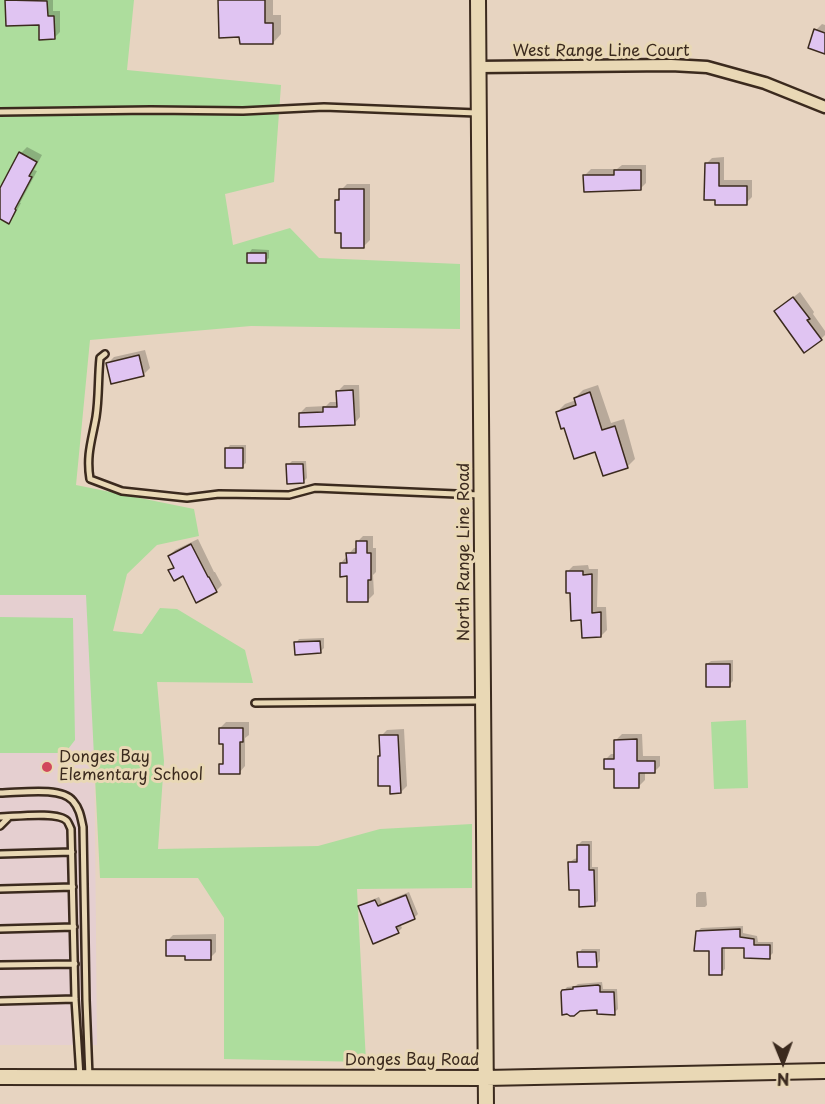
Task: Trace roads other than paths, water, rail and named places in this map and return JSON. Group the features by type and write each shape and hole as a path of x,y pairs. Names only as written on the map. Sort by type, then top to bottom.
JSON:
{"street":[{"name":"North Range Line Road","path":"478,0 486,1104"},
{"name":"West Range Line Court","path":"478,67 671,65 707,67 765,83 825,108"},
{"name":"Donges Bay Road","path":"0,1077 486,1078 825,1071"}],"lane":[{"path":"0,112 243,111 324,107 478,113"},
{"path":"105,354 99,358 96,415 90,440 88,467 90,479 122,491 187,498 219,494 289,495 315,488 481,495"},
{"path":"255,703 483,701"},
{"path":"0,793 61,793 72,799 80,811 83,827 85,1078"},
{"path":"0,818 53,816 68,821 71,829 75,999 85,1078"},
{"path":"0,826 9,817"},
{"path":"0,854 72,852"},
{"path":"0,889 73,886"},
{"path":"0,929 74,927"},
{"path":"0,965 75,964"},
{"path":"0,1001 75,999"}],"place":[{"name":"Donges Bay Elementary School","path":"47,767"}]}
